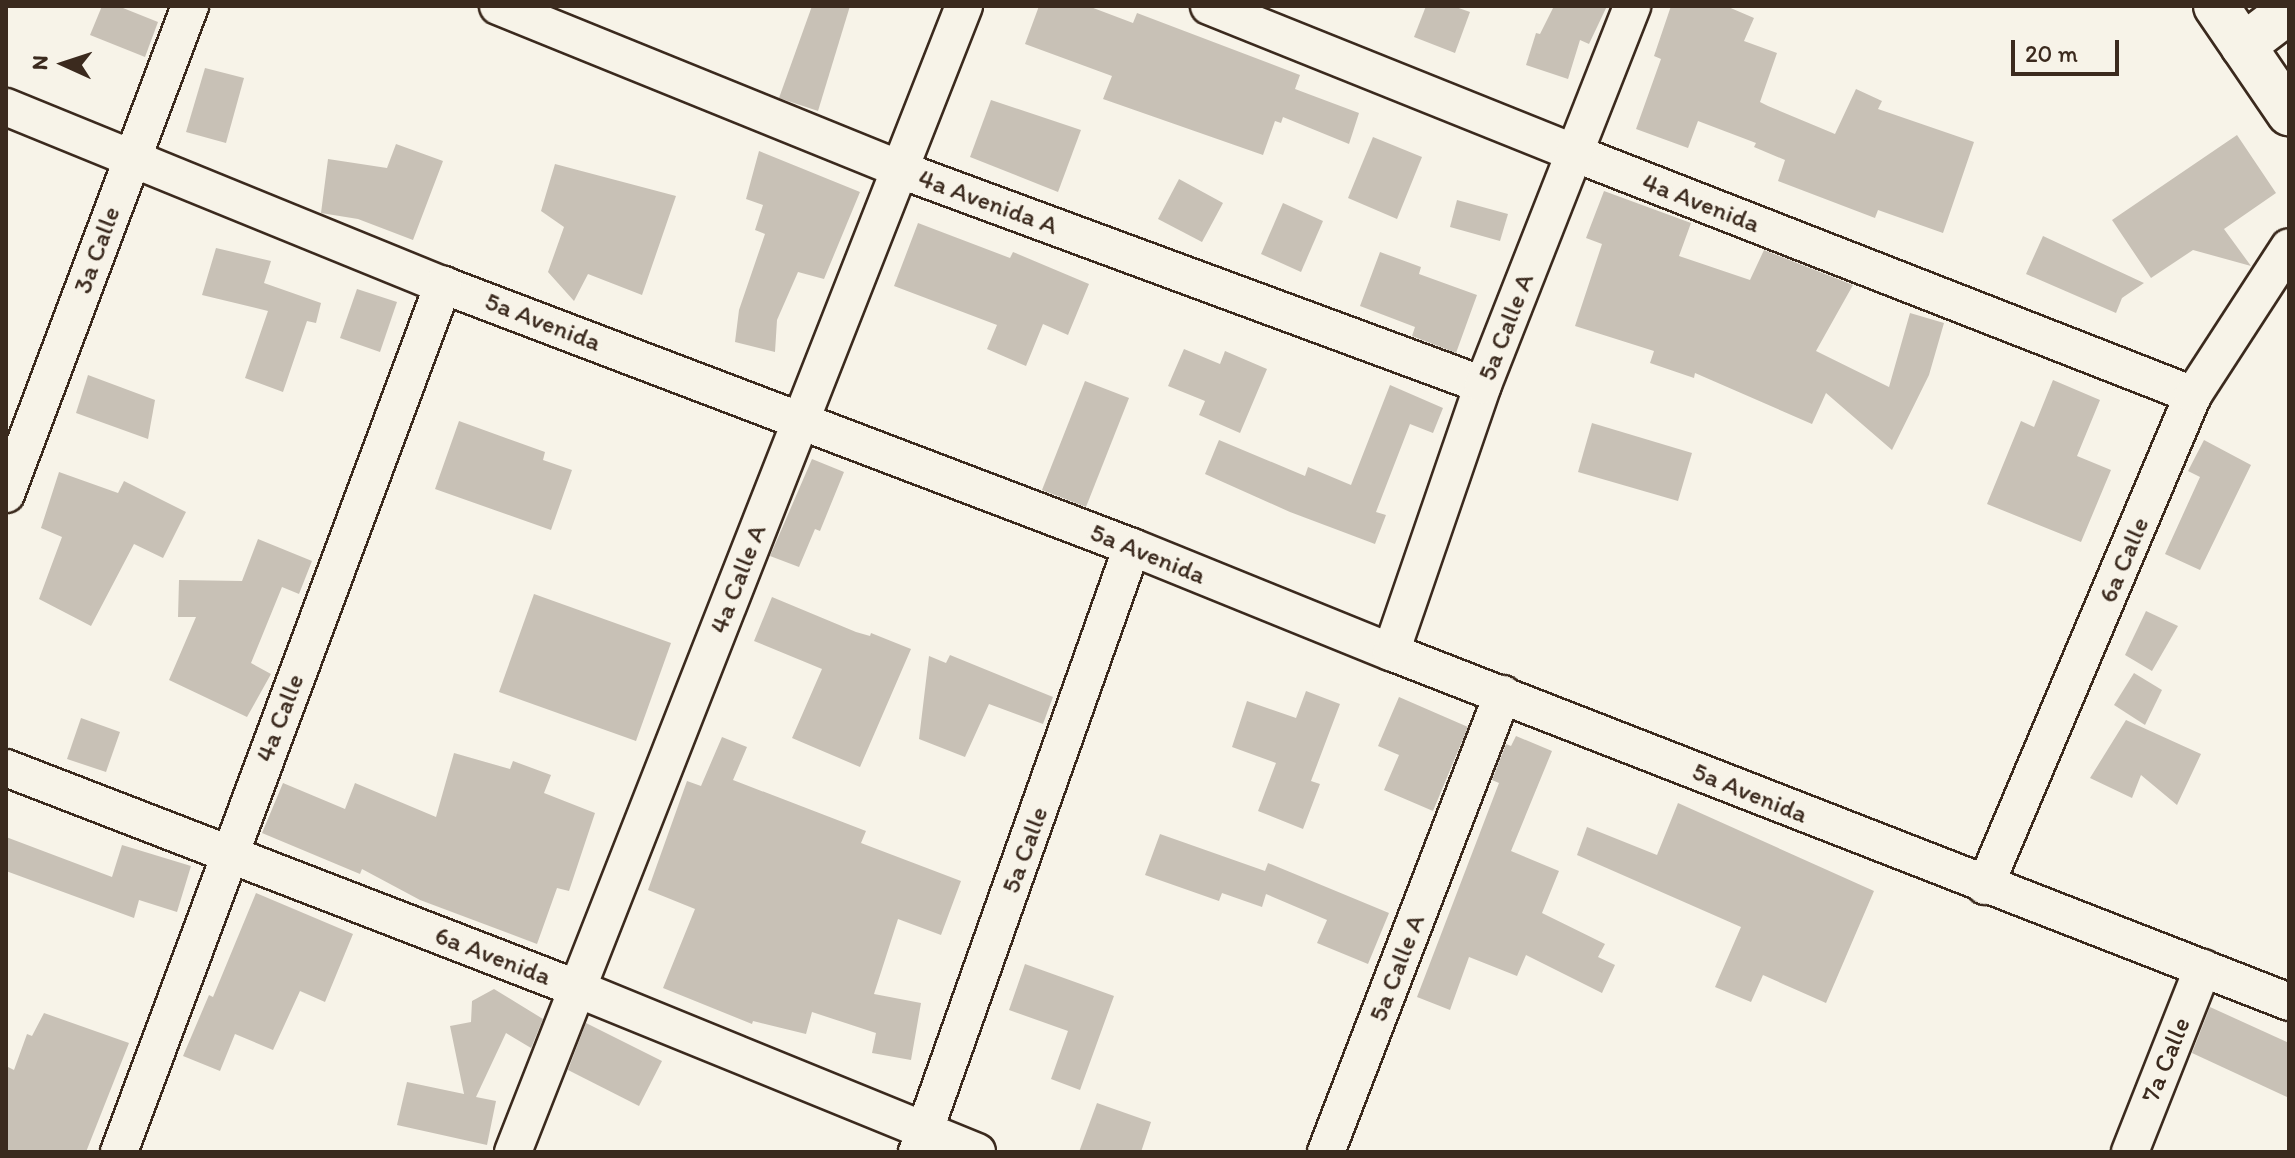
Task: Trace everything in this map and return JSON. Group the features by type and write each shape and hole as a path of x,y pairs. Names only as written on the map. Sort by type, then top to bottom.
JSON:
{"main road":[{"path":"2216,6 2289,113"},
{"path":"2243,46 2284,13"}],"street":[{"name":"3a Calle","path":"6,494 190,6"},
{"name":"4a Avenida A","path":"498,6 901,170 1483,385"},
{"name":"4a Calle A","path":"513,1152 964,6"},
{"name":"4a Avenida","path":"1209,6 1574,153 2193,395"},
{"name":"5a Calle A","path":"1391,652 1483,385 1632,6"},
{"name":"5a Avenida","path":"6,107 443,285 1132,547 1985,886 2289,1002"},
{"name":"6a Calle","path":"1985,886 2193,395 2289,247"},
{"name":"4a Calle","path":"119,1152 443,285"},
{"name":"5a Calle","path":"921,1142 1132,547"},
{"name":"5a Calle A","path":"1326,1152 1503,694"},
{"name":"6a Avenida","path":"6,768 578,989 921,1142 977,1152"},
{"name":"7a Calle","path":"2130,1152 2203,968"}],"building":[{"path":"102,6 118,6 158,22 145,57 90,35"},
{"path":"812,6 850,6 818,111 779,98"},
{"path":"1039,6 1088,6 1133,23 1137,13 1300,75 1295,89 1359,113 1349,144 1283,117 1281,123 1275,121 1263,155 1103,99 1112,76 1025,44"},
{"path":"1426,6 1453,6 1470,12 1455,53 1414,37"},
{"path":"1554,6 1607,6 1589,44 1580,40 1568,79 1526,65 1536,33 1540,34"},
{"path":"1671,6 1726,6 1754,18 1744,41 1777,53 1760,102 1768,106 1835,134 1856,89 1882,101 1878,109 1974,142 1943,233 1878,210 1875,218 1778,181 1785,160 1754,147 1756,143 1698,121 1688,148 1636,129 1661,59 1654,56"},
{"path":"205,68 244,78 226,143 186,132"},
{"path":"991,100 1081,130 1058,192 970,157"},
{"path":"2237,135 2276,193 2224,229 2251,266 2193,250 2151,278 2112,220"},
{"path":"1373,137 1422,157 1397,219 1348,198"},
{"path":"396,144 443,161 413,240 358,219 321,213 328,159 387,168"},
{"path":"759,151 860,192 824,279 798,272 777,320 775,352 735,342 739,310 765,234 755,230 763,205 746,199"},
{"path":"555,164 676,196 642,295 588,274 574,301 548,272 564,227 541,211"},
{"path":"1179,179 1223,203 1202,242 1158,219"},
{"path":"1604,191 1691,223 1679,256 1750,280 1764,250 1853,285 1816,351 1889,387 1910,313 1944,323 1929,375 1892,450 1826,393 1812,424 1695,373 1694,378 1650,363 1654,351 1575,326 1602,244 1586,238"},
{"path":"1457,200 1508,214 1500,241 1450,227"},
{"path":"1283,203 1323,221 1301,272 1261,254"},
{"path":"918,223 1010,258 1013,252 1089,284 1068,335 1043,324 1026,366 987,349 997,325 894,286"},
{"path":"2043,236 2144,283 2122,298 2116,313 2026,274"},
{"path":"216,248 271,261 264,283 321,303 316,323 307,321 283,392 245,378 268,311 202,295"},
{"path":"1380,252 1421,267 1419,274 1477,295 1456,353 1412,336 1415,327 1360,306"},
{"path":"357,289 397,302 380,352 340,338"},
{"path":"1184,349 1220,364 1225,351 1267,369 1240,433 1199,415 1205,401 1168,386"},
{"path":"88,375 155,400 148,439 76,413"},
{"path":"2053,380 2100,400 2077,456 2111,470 2081,542 1987,504 2021,421 2034,427"},
{"path":"1085,381 1129,398 1086,507 1042,490"},
{"path":"1390,385 1443,408 1433,433 1410,424 1376,512 1386,515 1375,544 1290,512 1205,474 1219,440 1305,476 1308,467 1351,485"},
{"path":"459,421 545,452 543,460 572,470 551,530 435,489"},
{"path":"1592,423 1692,453 1678,501 1578,472"},
{"path":"2204,440 2251,465 2200,570 2165,554 2200,477 2188,471"},
{"path":"812,459 844,472 820,531 815,529 799,567 770,556"},
{"path":"59,472 118,493 124,481 186,512 163,558 134,544 91,626 39,599 62,537 41,528"},
{"path":"258,539 312,561 299,594 282,587 251,663 271,674 247,717 169,680 196,617 178,617 179,580 242,581"},
{"path":"534,594 671,643 636,741 499,692"},
{"path":"772,597 856,632 870,636 871,633 911,649 860,767 792,738 822,669 754,641"},
{"path":"2146,611 2178,626 2152,671 2125,655"},
{"path":"950,655 1053,697 1043,724 989,704 965,757 919,739 929,656 946,663"},
{"path":"2134,673 2162,690 2145,725 2114,705"},
{"path":"1306,691 1340,704 1311,781 1320,784 1303,829 1258,811 1276,763 1232,747 1247,701 1296,718"},
{"path":"1399,697 1468,727 1433,811 1384,790 1399,755 1378,746"},
{"path":"81,718 120,732 106,772 67,759"},
{"path":"2126,720 2201,754 2177,805 2141,775 2132,798 2090,778"},
{"path":"1516,736 1552,751 1511,851 1559,871 1542,913 1605,944 1598,957 1615,965 1602,993 1526,955 1517,976 1469,957 1450,1010 1417,997 1499,783 1492,780 1506,744 1511,746"},
{"path":"722,737 747,747 733,780 866,831 861,843 961,881 941,935 898,919 874,994 921,1003 911,1060 872,1053 876,1033 812,1012 806,1034 753,1021 752,1024 663,988 695,909 648,890 687,781 701,786"},
{"path":"454,753 510,769 513,761 551,775 544,793 595,813 569,891 557,888 537,944 420,900 362,869 360,874 262,833 283,783 345,809 355,783 436,817"},
{"path":"1678,803 1874,891 1826,1003 1763,975 1751,1002 1715,987 1741,927 1577,855 1587,827 1657,855"},
{"path":"1160,834 1265,871 1268,863 1389,913 1368,964 1317,943 1327,920 1266,894 1262,907 1222,893 1219,901 1145,875"},
{"path":"6,837 112,877 122,845 191,866 177,912 139,900 134,918 6,871"},
{"path":"256,893 353,934 325,1002 300,991 273,1050 235,1034 220,1071 183,1056 209,995 213,997"},
{"path":"1025,964 1114,996 1080,1090 1051,1079 1068,1031 1009,1010"},
{"path":"494,989 543,1019 531,1048 506,1033 476,1097 496,1101 487,1145 397,1125 407,1082 464,1094 450,1026 471,1022 472,1001"},
{"path":"2210,1007 2289,1043 2289,1098 2192,1053"},
{"path":"44,1013 129,1043 86,1152 6,1152 6,1066 14,1070 27,1034 32,1036"},
{"path":"586,1023 662,1061 639,1106 568,1070"},
{"path":"1097,1103 1151,1122 1141,1152 1079,1152"}]}
